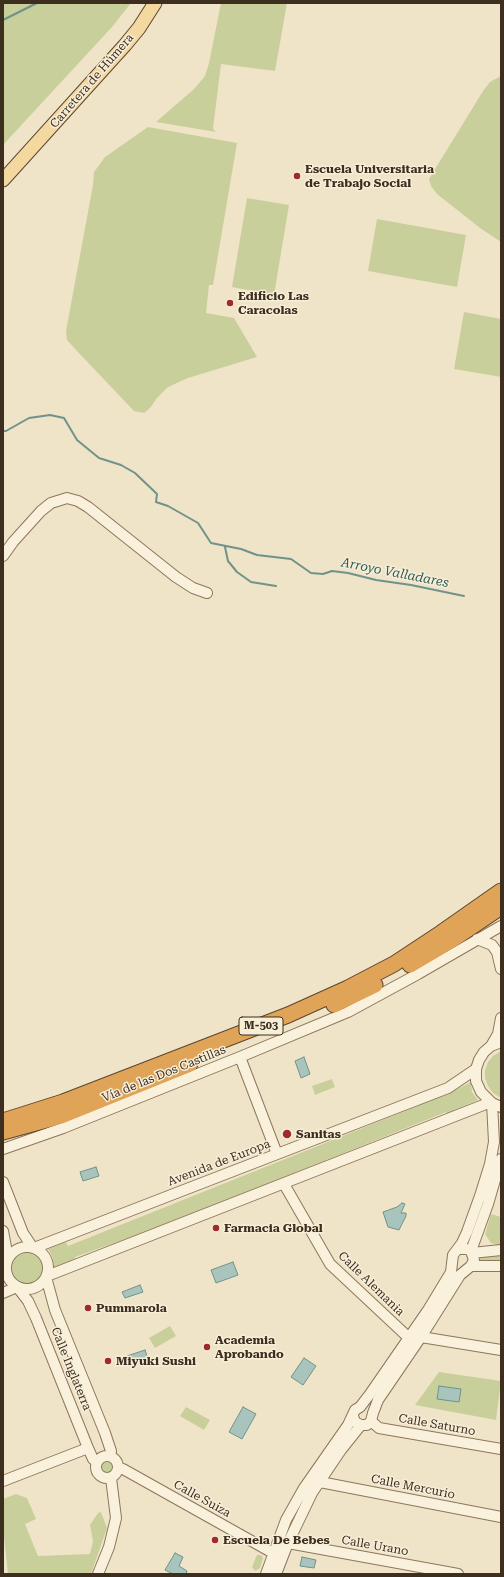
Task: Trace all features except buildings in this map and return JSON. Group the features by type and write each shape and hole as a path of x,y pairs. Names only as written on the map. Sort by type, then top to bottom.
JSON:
{"highway":[{"name":"M-503","path":"3,1121 64,1102 302,1009 348,988 394,964 501,892"},
{"name":"M-503","path":"3,1138 293,1024 354,996 452,940 501,907"},
{"name":"M-503","path":"3,1132 61,1116"}],"main road":[{"name":"Carretera de Húmera","path":"3,180 125,45 139,28 155,3"},
{"name":"Carretera de Húmera","path":"3,190 26,156"}],"street":[{"path":"3,556 13,542 41,511 51,503 67,498 78,501 88,507 176,577 193,588 207,593"},
{"name":"Vía de las Dos Castillas","path":"3,1149 51,1133 240,1058 348,1012 501,926"},
{"path":"477,939 492,945 497,952 501,969"},
{"path":"491,1046 498,1034 501,1018"},
{"path":"495,1104 481,1092 476,1081 476,1069 484,1052 491,1046 501,1042"},
{"path":"240,1058 277,1154"},
{"name":"Avenida de Europa","path":"34,1248 448,1088 476,1069"},
{"path":"46,1276 164,1229 495,1104"},
{"path":"266,1574 286,1520 304,1488 353,1416 355,1410 360,1406 409,1338 451,1272 453,1255 467,1232 490,1164 494,1142 495,1104"},
{"path":"471,1252 488,1204 501,1159"},
{"path":"3,1182 23,1232 34,1248 45,1256 47,1263 46,1276 38,1287 31,1289 18,1287 9,1280 6,1275 3,1231"},
{"name":"Calle Alemania","path":"284,1184 330,1264 409,1338"},
{"path":"6,1259 16,1250 22,1248 34,1248"},
{"path":"353,1416 355,1422 361,1425 367,1425 372,1417 378,1400 421,1337 460,1275 474,1260 471,1252 467,1248 458,1249"},
{"path":"471,1252 501,1250"},
{"path":"453,1262 456,1267 462,1269 469,1267 501,1266"},
{"name":"Calle Inglaterra","path":"46,1276 55,1310 105,1433 111,1451 110,1456"},
{"path":"3,1293 18,1287"},
{"name":"Calle Inglaterra","path":"18,1287 28,1301 36,1318 88,1448 93,1459 97,1462"},
{"path":"421,1337 501,1350"},
{"path":"360,1406 365,1406 370,1409 372,1417"},
{"name":"Calle Saturno","path":"372,1417 379,1428 501,1449"},
{"path":"276,1574 288,1543 312,1493 341,1450 361,1425"},
{"path":"3,1481 88,1448"},
{"path":"110,1456 117,1461 119,1468 115,1475 111,1478 105,1478 98,1474 96,1467 97,1462 101,1457 110,1456"},
{"name":"Calle Suiza","path":"119,1468 273,1552"},
{"path":"98,1574 109,1546 116,1518 111,1478"},
{"name":"Calle Mercurio","path":"320,1482 501,1517"},
{"name":"Calle Urano","path":"288,1543 458,1574"}],"green space":[{"path":"3,3 131,3 112,27 3,145"},
{"path":"221,3 287,3 275,71 221,64 213,129 216,132 156,122 194,89 205,76"},
{"path":"501,76 501,242 480,228 437,194 431,186 429,179 483,91 490,82"},
{"path":"148,127 237,143 213,285 209,285 206,313 234,318 257,357 188,378 168,387 144,413 134,411 67,340 66,331 93,185 94,172 105,157"},
{"path":"247,198 289,205 274,295 232,287"},
{"path":"377,219 466,235 457,287 368,271"},
{"path":"464,312 501,319 501,377 454,369"},
{"path":"501,1051 501,1098 493,1093 488,1086 485,1078 485,1070 488,1062 493,1056"},
{"path":"332,1079 335,1087 315,1095 312,1086"},
{"path":"471,1082 472,1092 478,1100 454,1110 448,1115 446,1112 162,1226 75,1257 76,1261 54,1269 53,1258 48,1249 66,1242 68,1246 420,1105 420,1103 446,1095"},
{"path":"491,1214 501,1217 501,1246 491,1243 485,1234"},
{"path":"27,1253 38,1257 42,1268 38,1279 27,1283 16,1279 12,1268 16,1257"},
{"path":"501,1253 501,1263 479,1262 480,1257"},
{"path":"170,1326 176,1336 155,1348 149,1338"},
{"path":"439,1372 501,1381 496,1420 415,1405"},
{"path":"186,1407 210,1420 204,1430 180,1416"},
{"path":"107,1461 111,1463 113,1467 111,1471 107,1473 103,1471 101,1467 103,1463"},
{"path":"16,1494 27,1498 36,1519 25,1524 38,1556 90,1554 93,1541 90,1525 98,1513 101,1512 107,1528 91,1574 8,1574 3,1527 3,1499"},
{"path":"257,1555 261,1555 263,1558 260,1568 255,1571 252,1567"}],"water":[{"path":"304,1057 310,1074 301,1078 295,1061"},
{"path":"96,1167 99,1176 83,1181 80,1172"},
{"path":"402,1203 405,1204 401,1213 406,1213 406,1216 399,1230 388,1227 383,1212 397,1207"},
{"path":"233,1262 238,1275 216,1283 211,1270"},
{"path":"140,1285 143,1292 125,1298 122,1292"},
{"path":"145,1350 148,1359 130,1365 127,1356"},
{"path":"304,1358 316,1366 303,1385 291,1377"},
{"path":"439,1386 461,1389 459,1402 437,1399"},
{"path":"243,1407 256,1414 242,1439 229,1432"},
{"path":"175,1553 183,1557 179,1566 187,1571 186,1574 173,1574 165,1570"},
{"path":"302,1557 316,1560 314,1568 300,1566"}],"waterway":[{"path":"3,20 37,3"},
{"name":"Arroyo Valladares","path":"3,431 6,431 29,418 50,415 64,418 77,440 99,458 121,465 135,473 157,494 156,502 168,506 198,523 211,543 241,549 257,555 291,559 311,573 323,574 332,571 348,573 376,580 411,585 464,596"},
{"path":"225,547 228,561 237,572 251,582 276,586"}],"place":[{"name":"Escuela Universitaria de Trabajo Social","path":"297,176"},
{"name":"Edificio Las Caracolas","path":"230,303"},
{"name":"Sanitas","path":"287,1134"},
{"name":"Farmacia Global","path":"216,1228"},
{"name":"Pummarola","path":"88,1308"},
{"name":"Academia Aprobando","path":"207,1347"},
{"name":"Miyuki Sushi","path":"108,1361"},
{"name":"Escuela De Bebes","path":"215,1540"}]}
